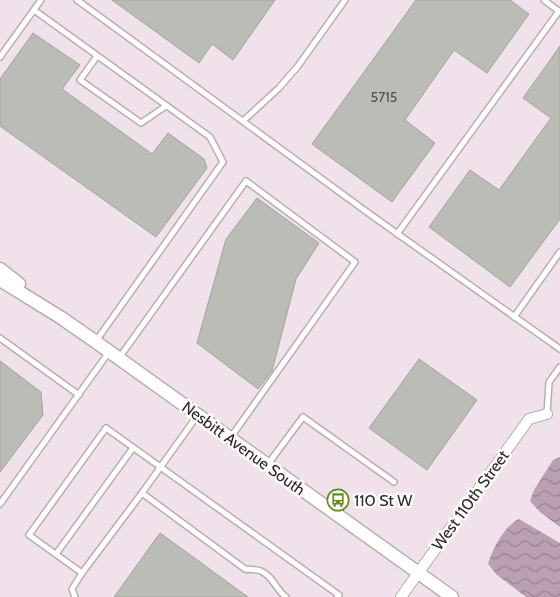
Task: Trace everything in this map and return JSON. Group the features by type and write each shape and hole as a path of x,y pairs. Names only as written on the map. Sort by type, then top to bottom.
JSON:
{"street":[{"name":"Nesbitt Avenue South","path":"0,269 60,317"},
{"name":"Nesbitt Avenue South","path":"0,280 96,342 452,597"},
{"name":"West 110th Street","path":"401,597 529,419 547,414"}],"lane":[{"path":"0,57 41,0"},
{"path":"77,0 397,234 560,350"},
{"path":"242,121 279,88 298,66 345,0"},
{"path":"397,234 560,12 544,0"},
{"path":"34,10 210,137 223,162 96,342"},
{"path":"97,56 80,80 141,123 166,106"},
{"path":"0,504 79,394 114,355 246,181 355,262 230,438"},
{"path":"514,317 560,252"},
{"path":"0,338 79,394"},
{"path":"547,414 549,382 560,367"},
{"path":"75,597 72,589 82,573 161,468 198,415"},
{"path":"267,465 303,417 394,482"},
{"path":"82,573 29,535 106,428 339,595 337,597"},
{"path":"56,554 133,448"},
{"path":"142,493 245,569 260,571 266,574 271,578 279,592 286,597"}],"shaded area":[{"path":"0,0 560,0 560,597 0,597"}],"water":[{"path":"560,457 560,527 540,512 530,501 534,490 553,460"},
{"path":"519,519 560,543 560,597 526,597 497,575 488,564 504,532"}],"building":[{"path":"112,0 275,0 233,60 212,44 199,63"},
{"path":"416,0 510,0 529,14 487,73 454,50 405,120 435,143 392,202 312,144"},
{"path":"33,33 80,65 62,89 152,154 168,133 204,159 207,168 156,237 0,126 0,79"},
{"path":"560,46 560,219 510,287 429,227 470,170 499,190 551,118 523,98"},
{"path":"257,198 319,243 296,279 272,371 258,389 197,343 226,239"},
{"path":"419,359 477,400 427,470 369,428"},
{"path":"0,361 41,392 43,415 0,472"},
{"path":"160,533 248,597 114,597"}],"place":[{"name":"110 St W","path":"338,500"}]}
